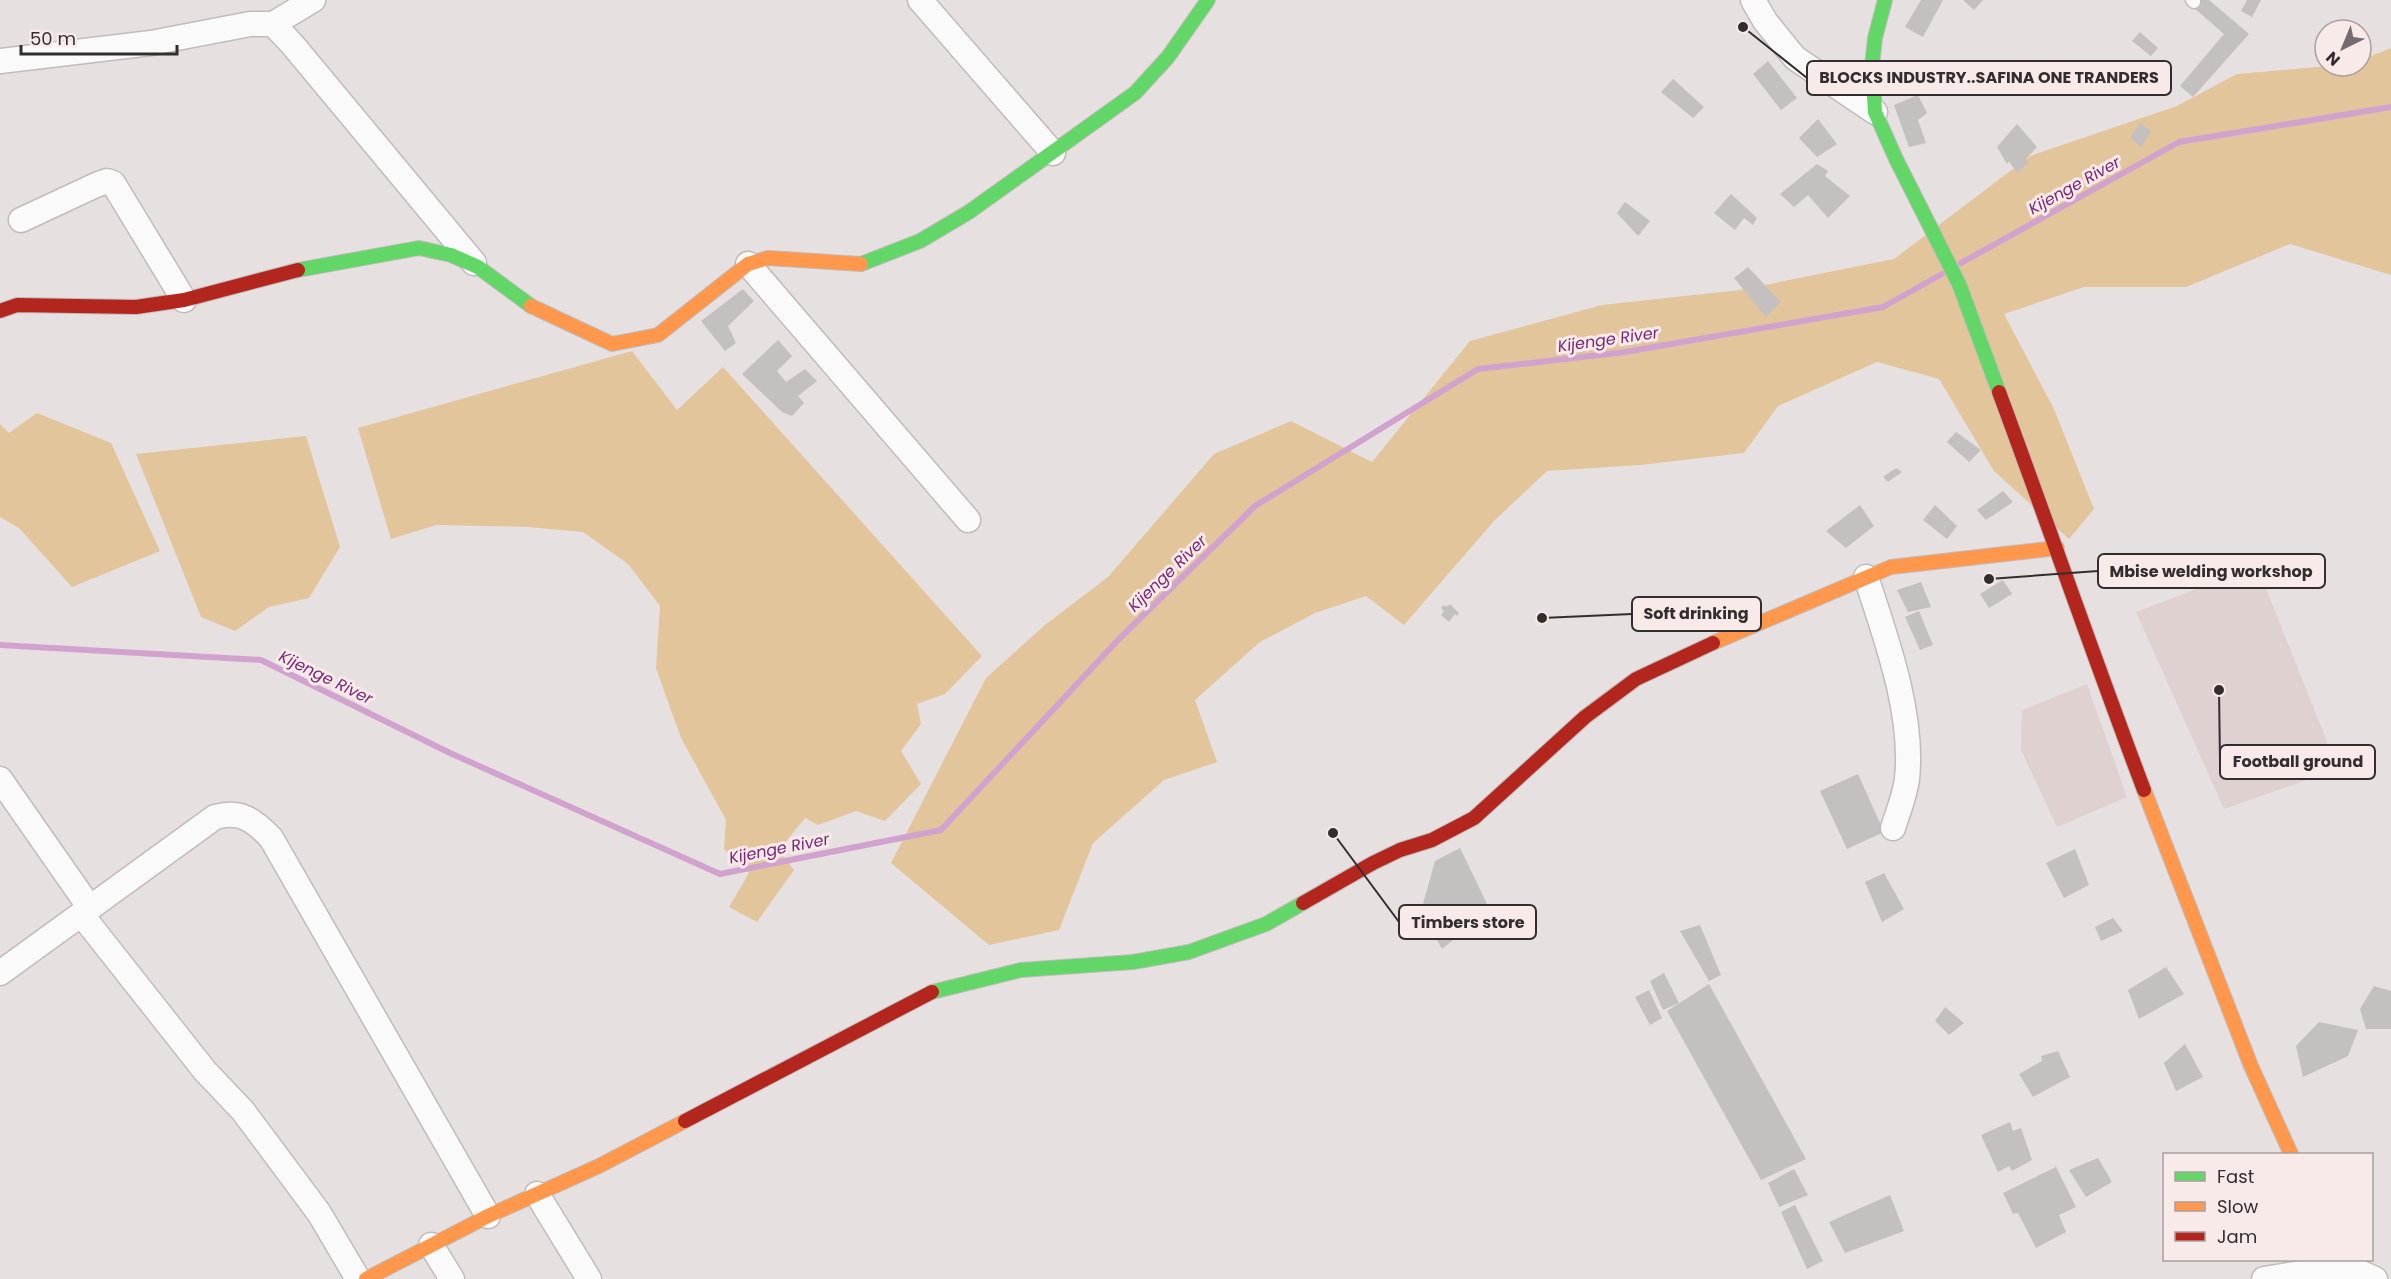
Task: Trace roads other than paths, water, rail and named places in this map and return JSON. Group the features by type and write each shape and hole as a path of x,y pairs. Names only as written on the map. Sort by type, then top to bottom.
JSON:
{"street":[{"path":"0,61 151,44 250,24 273,24 314,0"},
{"path":"920,0 1053,153"},
{"path":"0,311 17,305 136,307 184,300 305,268 419,248 451,255 478,267 532,307 612,344 658,335 748,264 768,258 862,264 891,254 969,212 1135,93 1168,57 1208,0"},
{"path":"1753,0 1765,21 1795,58 1875,112"},
{"path":"1885,0 1875,38 1872,66 1875,112 1959,284 2057,548 2098,669 2251,1066 2290,1153"},
{"path":"273,24 478,267"},
{"path":"21,220 96,184 107,181 113,183 184,300"},
{"path":"748,264 968,520"},
{"path":"366,1279 488,1216 599,1166 934,991 1021,970 1133,962 1189,952 1266,924 1373,863 1400,850 1432,840 1474,818 1576,725 1636,679 1751,625 1891,567 1913,562 2057,548"},
{"path":"1866,577 1898,682 1908,753 1907,781 1893,828"},
{"path":"0,779 86,911 205,1071 243,1111 319,1213 358,1279"},
{"path":"0,973 215,817 225,814 241,814 256,822 271,838 488,1216"},
{"path":"537,1194 589,1279"},
{"path":"431,1245 452,1279"},
{"path":"2264,1279 2326,1264 2355,1270 2375,1279"}],"waterway":[{"name":"Kijenge River","path":"1961,263 2179,142 2391,107"},
{"name":"Kijenge River","path":"0,645 261,660 450,753 720,874 941,830 1118,640 1255,506 1478,369 1625,352 1883,307 1942,274"}],"place":[{"name":"BLOCKS INDUSTRY..SAFINA ONE TRANDERS","path":"1743,27"},
{"name":"Mbise welding workshop","path":"1989,579"},
{"name":"Soft drinking","path":"1542,618"},
{"name":"Football ground","path":"2219,690"},
{"name":"Timbers store","path":"1333,833"}]}
